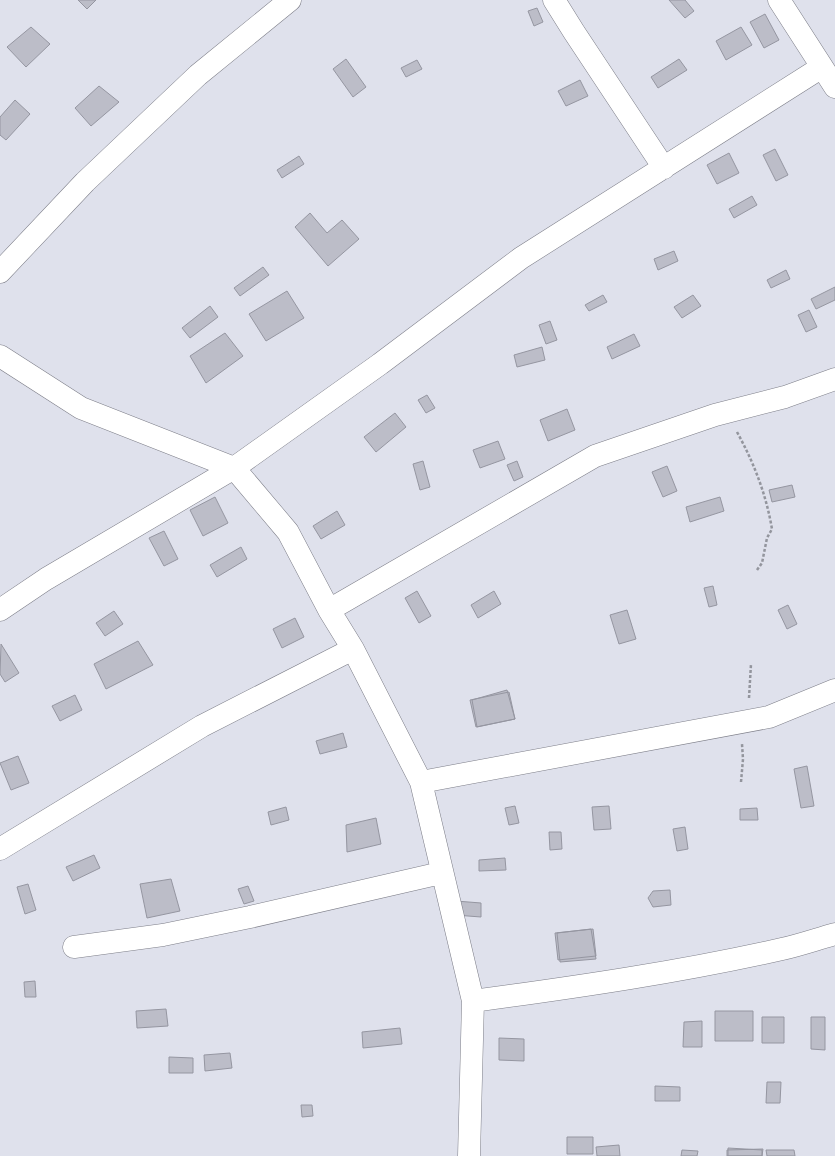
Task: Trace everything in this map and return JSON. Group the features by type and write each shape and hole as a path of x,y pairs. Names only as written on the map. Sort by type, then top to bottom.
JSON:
{"street":[{"path":"0,272 85,182 192,80 290,0"},
{"path":"554,0 578,39 664,168"},
{"path":"779,0 835,87"},
{"path":"0,610 46,579 234,468 380,364 522,258 822,68"},
{"path":"0,356 81,408 234,468 288,532 329,610 353,650 420,782 473,1001 470,1156"},
{"path":"329,610 595,456 726,412 785,397 835,380"},
{"path":"0,849 202,726 353,650"},
{"path":"420,782 769,717 835,690"},
{"path":"74,948 163,935 441,873"},
{"path":"473,1001 583,986 683,970 783,949 835,934"}],"path":[{"path":"726,412 754,465 769,510 772,529 767,538 762,563 757,570"},
{"path":"741,782 743,759 741,732 749,697 751,664"}],"building":[{"path":"78,0 96,0 87,9"},
{"path":"669,0 685,0 694,11 685,18"},
{"path":"537,8 543,22 534,26 528,11"},
{"path":"765,14 779,40 764,48 750,22"},
{"path":"31,27 50,44 26,67 7,47"},
{"path":"741,27 752,45 726,60 716,41"},
{"path":"346,59 366,87 353,97 333,69"},
{"path":"679,59 687,70 658,88 651,77"},
{"path":"417,60 422,69 406,77 401,68"},
{"path":"580,80 588,96 566,106 558,91"},
{"path":"99,86 119,102 91,126 75,108"},
{"path":"15,100 30,114 6,140 0,135 0,117"},
{"path":"775,149 788,175 776,181 763,155"},
{"path":"729,153 739,173 717,184 707,165"},
{"path":"299,156 304,164 282,178 277,170"},
{"path":"752,196 757,205 734,218 729,209"},
{"path":"310,213 327,233 342,220 359,239 328,266 295,227"},
{"path":"674,251 678,261 658,270 654,259"},
{"path":"263,267 269,275 240,296 234,288"},
{"path":"786,270 790,279 771,288 767,280"},
{"path":"835,287 835,300 816,309 811,299"},
{"path":"287,291 304,318 266,341 249,314"},
{"path":"603,295 607,302 589,311 585,305"},
{"path":"693,295 701,306 682,318 674,307"},
{"path":"210,306 218,317 190,338 182,328"},
{"path":"809,310 817,327 806,332 798,315"},
{"path":"550,321 557,340 546,344 539,325"},
{"path":"225,333 243,356 206,383 190,356"},
{"path":"634,334 640,346 612,359 607,347"},
{"path":"542,347 545,360 517,367 514,355"},
{"path":"427,395 435,408 426,413 418,400"},
{"path":"567,409 575,430 548,441 540,420"},
{"path":"395,413 406,427 376,452 364,437"},
{"path":"498,441 505,459 480,468 473,450"},
{"path":"423,461 430,487 420,490 413,464"},
{"path":"517,461 523,477 514,481 507,465"},
{"path":"667,466 677,491 663,497 652,472"},
{"path":"792,485 795,497 772,502 769,490"},
{"path":"215,497 228,523 203,536 190,510"},
{"path":"720,497 724,511 690,522 686,507"},
{"path":"337,511 345,525 321,539 313,526"},
{"path":"164,531 178,559 164,566 149,538"},
{"path":"241,547 247,559 217,577 210,565"},
{"path":"713,586 717,605 709,607 704,588"},
{"path":"417,591 431,616 419,623 405,598"},
{"path":"494,591 501,604 478,618 471,605"},
{"path":"788,605 797,624 787,629 778,610"},
{"path":"627,610 636,639 619,644 610,615"},
{"path":"114,611 123,624 105,636 96,623"},
{"path":"295,618 304,637 282,648 273,629"},
{"path":"138,641 153,665 106,689 94,664"},
{"path":"1,644 19,673 5,682 0,674"},
{"path":"507,690 515,719 477,727 472,700"},
{"path":"509,692 515,719 476,727 470,700"},
{"path":"75,695 82,710 60,721 52,706"},
{"path":"343,733 347,747 320,754 316,741"},
{"path":"18,756 29,783 11,790 0,763"},
{"path":"807,766 814,806 801,808 794,769"},
{"path":"515,806 519,823 509,825 505,808"},
{"path":"609,806 611,829 594,830 592,807"},
{"path":"286,807 289,820 271,825 268,812"},
{"path":"757,808 758,820 740,820 740,809"},
{"path":"376,818 381,844 347,852 346,825"},
{"path":"685,827 688,849 677,851 673,829"},
{"path":"549,832 561,832 562,849 550,850"},
{"path":"94,855 100,868 73,881 66,867"},
{"path":"505,858 506,870 479,871 479,860"},
{"path":"171,879 180,911 147,918 140,884"},
{"path":"28,884 36,910 25,914 17,887"},
{"path":"248,886 254,901 244,904 238,889"},
{"path":"670,890 671,905 653,907 648,898 653,891"},
{"path":"456,901 481,903 481,917 455,915"},
{"path":"591,929 596,959 560,962 557,933"},
{"path":"593,929 596,956 558,960 555,933"},
{"path":"35,981 36,997 25,997 24,982"},
{"path":"166,1009 168,1026 137,1028 136,1011"},
{"path":"715,1011 753,1011 753,1041 715,1041"},
{"path":"762,1017 784,1017 784,1043 762,1043"},
{"path":"811,1017 825,1017 825,1050 811,1049"},
{"path":"702,1021 702,1047 683,1047 684,1022"},
{"path":"400,1028 402,1044 363,1048 362,1032"},
{"path":"499,1038 524,1039 524,1061 499,1060"},
{"path":"230,1053 232,1068 205,1071 204,1055"},
{"path":"169,1057 193,1058 193,1073 169,1073"},
{"path":"767,1082 781,1082 780,1103 766,1103"},
{"path":"655,1086 680,1087 680,1101 655,1101"},
{"path":"301,1105 312,1105 313,1116 302,1117"},
{"path":"567,1137 593,1137 593,1154 567,1154"},
{"path":"619,1145 620,1156 597,1156 596,1147"},
{"path":"728,1148 762,1150 762,1156 728,1156"},
{"path":"763,1149 762,1156 727,1156 727,1150"},
{"path":"682,1150 698,1151 697,1156 681,1156"},
{"path":"766,1150 794,1150 795,1156 767,1156"}]}
